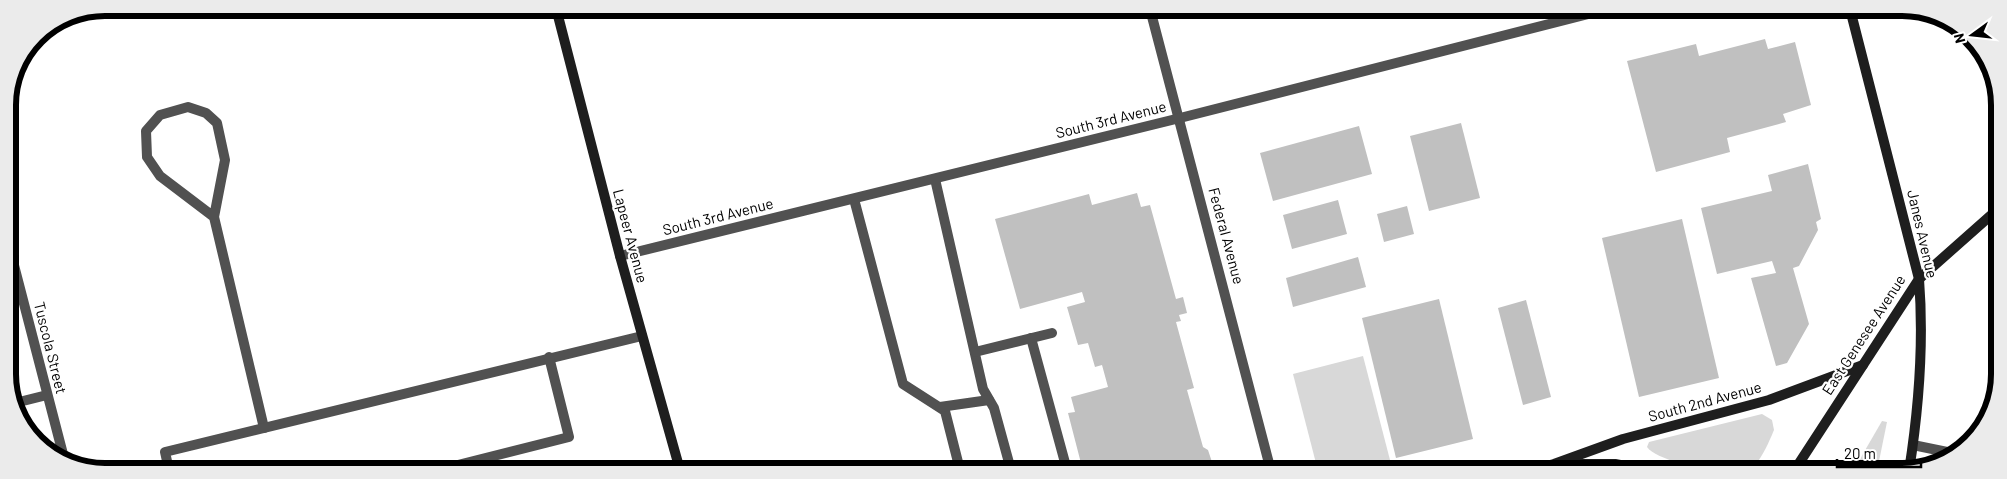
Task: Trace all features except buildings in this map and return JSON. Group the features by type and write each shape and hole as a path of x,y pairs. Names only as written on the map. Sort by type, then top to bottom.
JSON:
{"street":[{"name":"Lapeer Avenue","path":"558,16 620,256 678,463"},
{"name":"Federal Avenue","path":"1152,16 1270,463"},
{"name":"South 3rd Avenue","path":"620,256 1180,118 1581,16"},
{"name":"Janes Avenue","path":"1852,16 1919,278 1922,318 1921,360 1910,462"},
{"path":"214,217 160,176 147,157 146,131 160,115 188,107 206,113 218,123 225,160 214,217 264,428"},
{"path":"935,179 983,389 994,408 1009,463"},
{"path":"854,199 903,384 945,411 958,463"},
{"name":"East Genesee Avenue","path":"1799,463 1919,278 1991,215"},
{"name":"Tuscola Street","path":"16,273 62,452"},
{"path":"975,352 1052,333"},
{"path":"167,463 165,452 642,336"},
{"path":"1031,338 1065,463"},
{"path":"466,463 569,437 550,357"},
{"name":"South 2nd Avenue","path":"1557,463 1623,439 1769,400 1863,365"},
{"path":"21,402 47,395"},
{"path":"940,408 989,400"},
{"path":"1913,445 1945,452"}],"shaded area":[{"path":"1363,356 1390,460 1378,463 1316,463 1293,374"},
{"path":"1762,414 1772,420 1774,430 1756,463 1680,463 1654,453 1647,447 1649,442"},
{"path":"1882,421 1887,422 1879,463 1858,463"}]}
